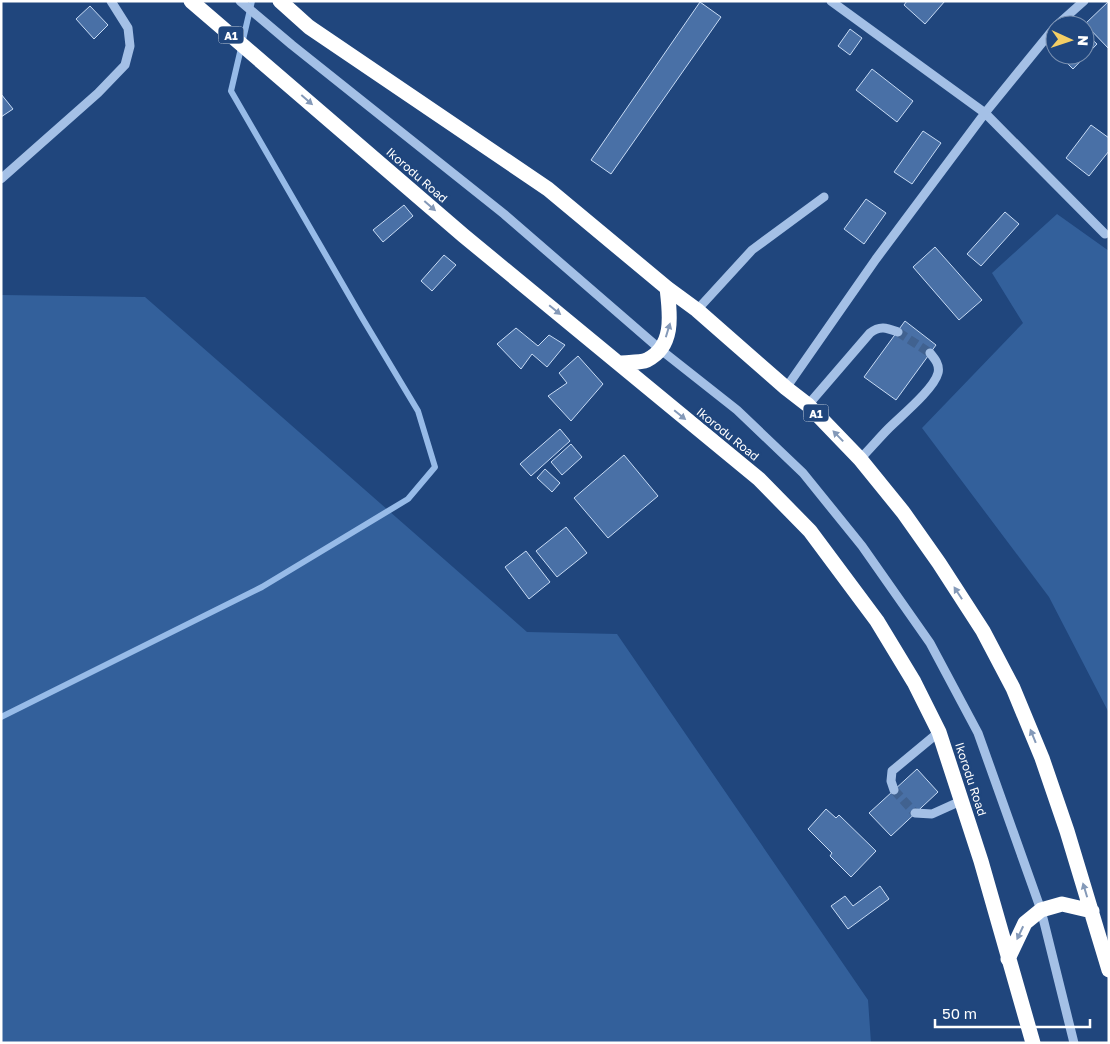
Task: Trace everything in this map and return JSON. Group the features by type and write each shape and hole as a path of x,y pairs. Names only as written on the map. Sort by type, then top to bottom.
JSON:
{"highway":[{"name":"Ikorodu Road","path":"191,1 464,236 759,479 810,531 877,621 914,682 939,732 963,800 1033,1043"},
{"name":"A1","path":"280,1 309,27 548,189 697,310 808,405 860,459 903,512 944,571 983,631 1013,688 1042,758 1067,831 1109,970"},
{"path":"620,363 645,361 662,350 670,322 668,288"},
{"path":"1008,959 1025,923 1041,910 1062,904 1092,911"}],"street":[{"path":"1,179 85,105 125,65 130,46 128,28 111,1"},
{"path":"240,1 292,45 504,214 662,350 737,410 803,473 862,546 930,643 978,733 1041,910 1074,1043"},
{"path":"831,1 984,113 1104,234"},
{"path":"1068,15 1084,1"},
{"path":"786,388 876,259 984,113 1045,39"},
{"path":"697,310 752,250 824,197"},
{"path":"808,405 876,328 884,327 898,332"},
{"path":"860,459 934,381 938,374 938,367 937,362 930,353"},
{"path":"894,790 891,781 892,771 939,732"},
{"path":"915,813 932,814 963,800"}],"shaded area":[{"path":"1057,214 1109,251 1109,713 1049,597 922,428 1023,323 992,273"},
{"path":"1,295 145,297 527,632 617,634 868,1000 871,1043 1,1043"}],"building":[{"path":"907,1 945,1 925,24 904,5"},
{"path":"1109,1 1109,49 1095,34 1094,15"},
{"path":"700,2 721,17 611,174 591,160"},
{"path":"90,6 108,25 94,39 76,19"},
{"path":"850,29 862,38 850,55 838,46"},
{"path":"1069,65 1077,65 1073,69"},
{"path":"872,69 913,101 897,122 856,90"},
{"path":"1,94 13,109 1,117"},
{"path":"1091,125 1109,138 1109,151 1089,176 1066,158"},
{"path":"923,131 941,143 912,184 894,172"},
{"path":"866,199 886,213 864,244 844,229"},
{"path":"404,205 413,216 383,242 373,230"},
{"path":"1005,212 1019,224 981,266 967,254"},
{"path":"935,247 982,300 959,320 913,267"},
{"path":"444,255 456,265 432,291 421,281"},
{"path":"905,321 936,345 896,400 864,377"},
{"path":"516,328 538,346 549,335 565,345 547,367 532,354 521,369 497,344"},
{"path":"578,356 603,384 571,421 548,396 567,383 559,373"},
{"path":"560,429 570,441 531,476 520,464"},
{"path":"571,444 582,457 562,475 551,462"},
{"path":"624,455 658,496 608,538 574,498"},
{"path":"545,469 560,483 552,492 537,478"},
{"path":"566,527 587,553 557,577 536,551"},
{"path":"526,551 550,582 529,599 505,567"},
{"path":"917,769 938,792 891,836 869,813"},
{"path":"826,809 836,818 839,815 876,851 851,877 830,856 832,853 808,829"},
{"path":"880,886 889,899 848,929 831,906 845,896 853,906"}],"waterway":[{"path":"1,717 262,587 408,499 435,467 418,411 231,91 252,1"}],"tunnel":[{"path":"898,332 930,353"},
{"path":"894,790 915,813"}]}
